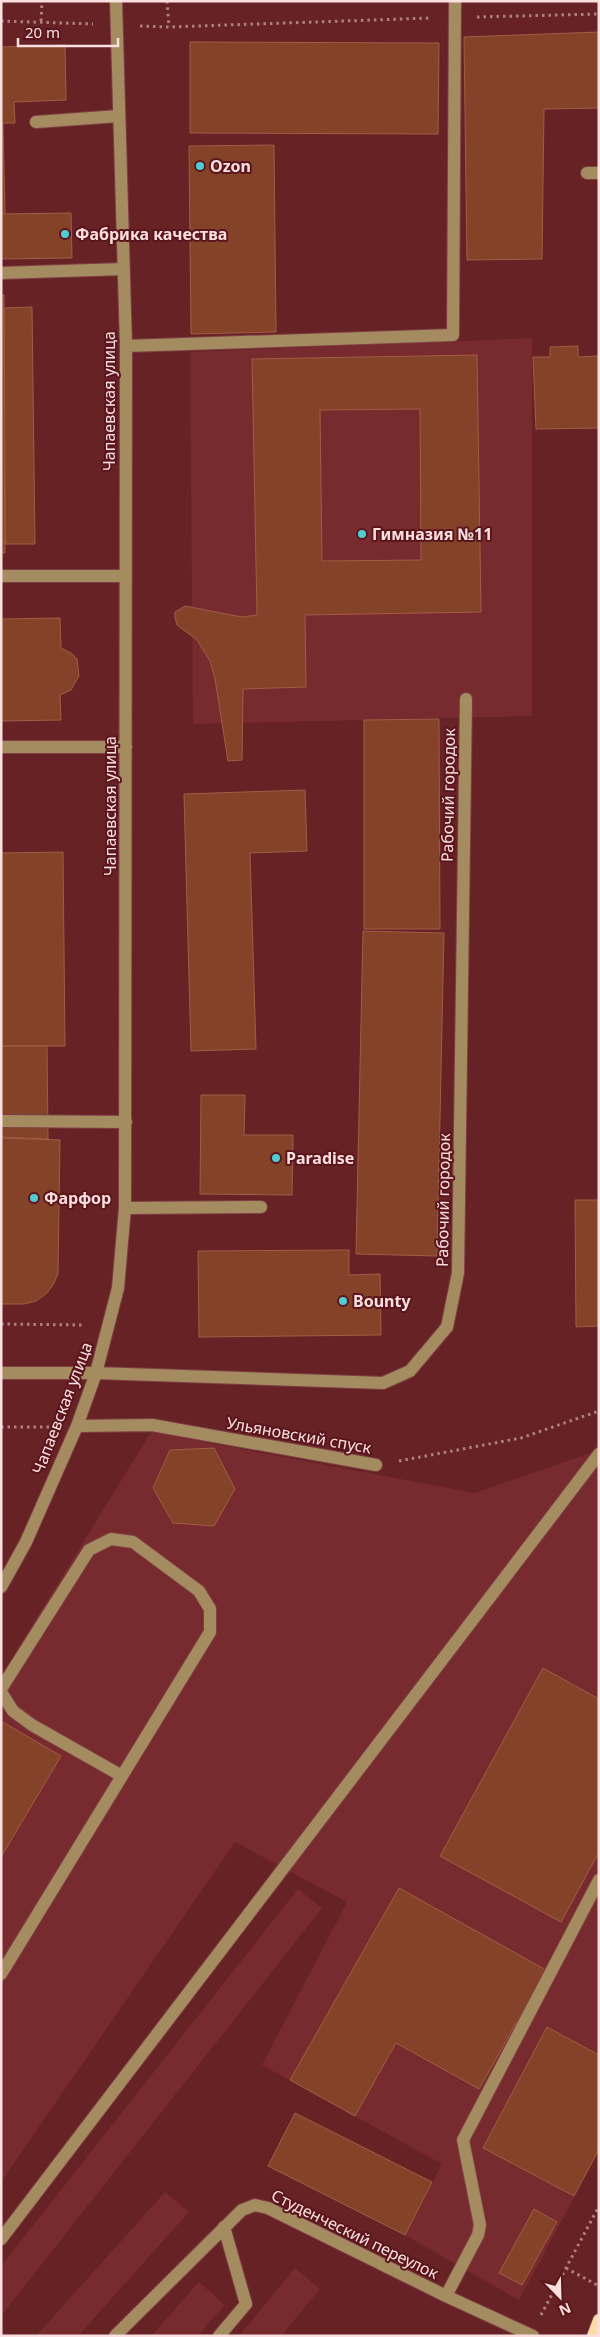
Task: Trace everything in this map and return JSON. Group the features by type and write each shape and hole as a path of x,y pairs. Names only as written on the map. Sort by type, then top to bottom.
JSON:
{"main road":[{"path":"593,2336 599,2320"}],"street":[{"name":"Чапаевская улица","path":"1,1587 26,1542 77,1426 96,1373 118,1288 125,1208 126,346 116,1"},
{"path":"126,346 453,335 455,1"},
{"path":"36,122 119,116"},
{"path":"1,273 124,269"},
{"path":"1,576 126,576"},
{"name":"Рабочий городок","path":"1,1373 96,1373 383,1382 410,1371 447,1327 458,1273 466,699"},
{"path":"1,747 126,746"},
{"path":"1,1121 126,1122"},
{"path":"125,1208 261,1207"},
{"name":"Ульяновский спуск","path":"77,1426 152,1425 376,1465"},
{"path":"1,2239 599,1454"},
{"path":"1,1974 122,1776 210,1632 210,1609 199,1591 134,1542 111,1539 89,1550 1,1691 13,1711 32,1725 122,1776"},
{"path":"446,2296 478,2235 480,2225 463,2140 599,1880"},
{"name":"Студенческий переулок","path":"115,2336 242,2210 255,2205 268,2208 446,2296 532,2335"},
{"path":"219,2336 246,2304 224,2228"}],"path":[{"path":"41,21 42,1"},
{"path":"168,1 169,27"},
{"path":"1,21 169,27 599,14"},
{"path":"1,1324 109,1326"},
{"name":"Ульяновский спуск","path":"376,1465 521,1438 599,1411"},
{"path":"1,1427 77,1426"},
{"path":"532,2335 599,2206"},
{"path":"566,2268 599,2286"}],"shaded area":[{"name":"Гимназия №11","path":"532,338 532,716 193,724 190,352"},
{"path":"151,1432 475,1493 599,1450 599,2151 519,2300 405,2235 442,2164 262,2065 347,1902 235,1842 1,2182 1,1676"},
{"path":"298,1889 322,1908 1,2316 1,2266"},
{"path":"165,2192 189,2212 78,2336 36,2336"},
{"path":"295,2268 320,2289 281,2336 239,2336"},
{"path":"199,2282 225,2305 197,2336 151,2336"}],"building":[{"path":"599,32 599,108 544,109 542,259 467,260 464,37"},
{"path":"190,42 439,43 438,134 190,133"},
{"path":"65,45 66,100 14,102 15,123 3,123 5,213 1,213 1,47"},
{"path":"274,145 276,332 191,334 189,146"},
{"path":"71,213 72,258 1,259 1,214"},
{"path":"1,295 4,295 5,553 1,553"},
{"path":"32,307 35,544 5,544 4,308"},
{"path":"578,346 578,357 599,356 599,428 536,429 533,357 550,357 550,347"},
{"path":"477,355 481,612 305,615 306,687 243,689 242,760 228,761 215,679 210,661 197,640 177,625 175,612 185,606 242,617 257,615 252,359","holes":["420,409 421,560 322,561 320,410"]},
{"path":"60,618 61,648 71,653 77,659 79,676 71,690 60,695 61,720 1,721 1,619"},
{"path":"439,719 440,929 364,929 364,720"},
{"path":"305,790 307,851 250,853 256,1049 191,1051 184,794"},
{"path":"63,852 65,1046 1,1046 1,853"},
{"path":"363,931 444,933 437,1256 356,1254"},
{"path":"1,1046 47,1046 48,1139 1,1137"},
{"path":"201,1095 245,1095 244,1135 293,1135 292,1195 200,1194"},
{"path":"1,1138 60,1140 58,1274 46,1294 36,1301 24,1304 1,1304"},
{"path":"575,1200 599,1200 599,1326 576,1327"},
{"path":"349,1250 349,1275 380,1274 381,1335 199,1337 198,1251"},
{"path":"214,1448 235,1489 214,1526 173,1523 153,1488 170,1450"},
{"path":"543,1668 599,1699 599,1852 561,1922 440,1856"},
{"path":"1,1721 61,1756 1,1857"},
{"path":"399,1888 546,1970 479,2089 396,2043 355,2116 290,2080"},
{"path":"547,2027 599,2055 599,2149 574,2196 483,2148"},
{"path":"295,2113 432,2182 405,2235 268,2166"},
{"path":"534,2209 557,2222 522,2285 499,2273"}],"place":[{"name":"Ozon","path":"200,166"},
{"name":"Фабрика качества","path":"65,234"},
{"name":"Гимназия №11","path":"362,534"},
{"name":"Paradise","path":"276,1158"},
{"name":"Фарфор","path":"34,1198"},
{"name":"Bounty","path":"343,1301"}]}
